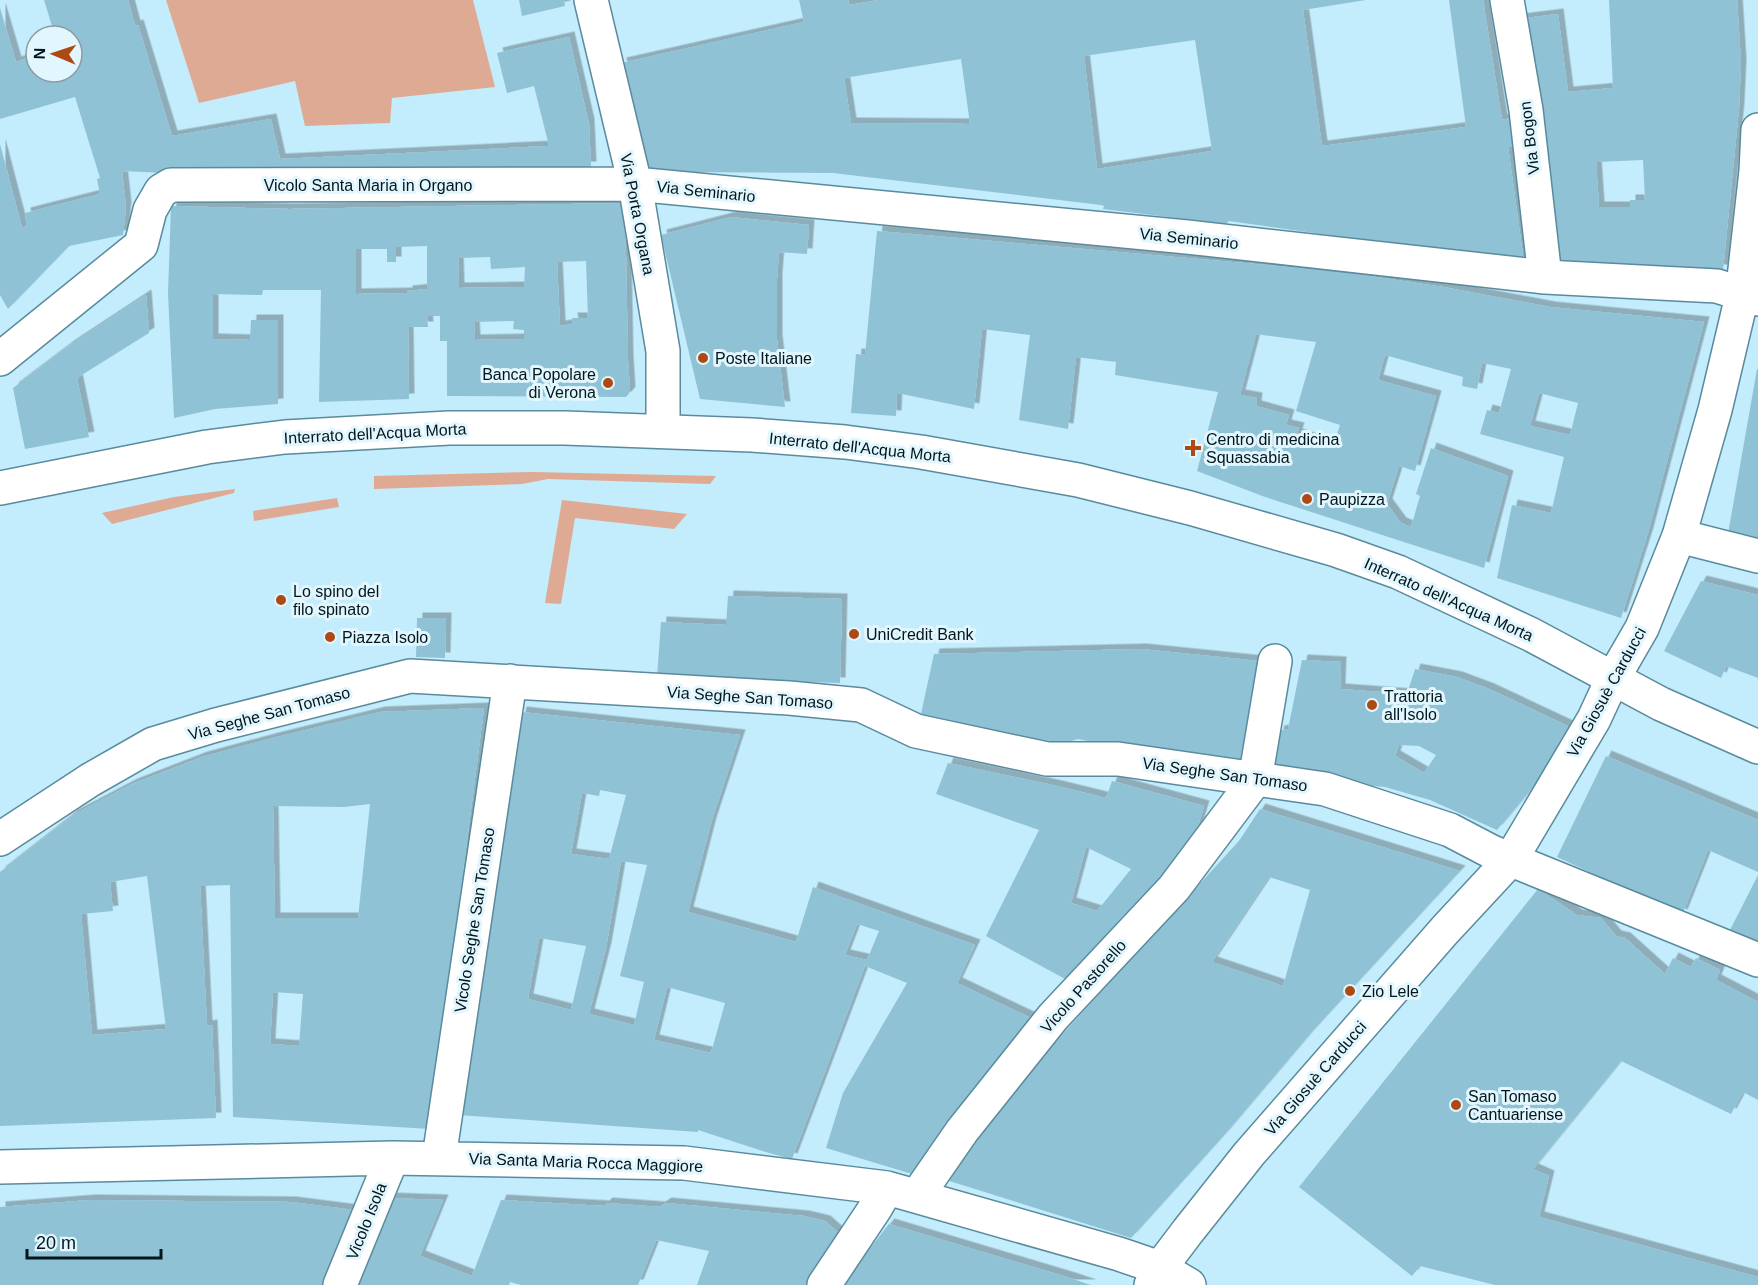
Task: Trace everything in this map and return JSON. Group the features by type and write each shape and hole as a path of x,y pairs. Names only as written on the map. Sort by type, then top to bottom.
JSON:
{"street":[{"name":"Via Porta Organa","path":"591,0 635,184 663,351 663,431"},
{"name":"Via Bogon","path":"1507,0 1526,110 1545,277"},
{"name":"Via Giosuè Carducci","path":"1155,1277 1249,1154 1445,930 1511,859 1594,718 1612,680 1642,628 1679,536 1750,297 1758,130"},
{"name":"Vicolo Santa Maria in Organo","path":"0,359 141,245 150,210 161,191 171,185 635,184"},
{"name":"Via Seminario","path":"635,184 1175,236 1545,277 1717,286 1750,297"},
{"name":"Interrato dell'Acqua Morta","path":"0,488 207,447 285,437 449,428 565,428 752,435 844,442 932,453 1078,480 1190,508 1336,550 1398,572 1532,635 1612,680 1661,704 1758,747"},
{"path":"1679,536 1758,556"},
{"path":"1255,780 1275,661"},
{"name":"Via Seghe San Tomaso","path":"0,840 90,780 153,744 216,725 410,676 789,698 861,705 916,731 1047,759 1118,759 1325,789 1450,830 1491,852 1758,960"},
{"name":"Vicolo Seghe San Tomaso","path":"439,1158 510,681"},
{"name":"Vicolo Pastorello","path":"824,1285 876,1208 902,1192 963,1131 1053,1017 1174,888 1255,780"},
{"name":"Via Santa Maria Rocca Maggiore","path":"0,1167 392,1158 684,1163 902,1192 1108,1251 1155,1277 1189,1285"},
{"name":"Vicolo Isola","path":"340,1285 392,1158"}],"shaded area":[{"path":"166,0 473,0 495,87 392,98 390,123 305,126 295,81 199,103"},
{"path":"532,472 716,476 710,484 548,479 522,484 374,489 374,476"},
{"path":"235,489 234,493 112,524 102,513 174,497"},
{"path":"337,498 339,507 254,521 253,511"},
{"path":"562,500 687,514 674,529 575,518 561,604 545,603"}],"building":[{"path":"44,0 128,0 135,26 138,25 172,136 271,119 280,159 549,146 534,86 507,93 497,53 569,37 589,124 591,167 189,174 122,171 126,207 123,235 69,246 8,309 0,295 0,144 22,228 27,226 25,213 100,194 97,179 100,178 75,97 0,119 0,8 16,62 24,59 24,84 84,84 84,24 51,24"},
{"path":"519,0 564,0 565,6 522,16"},
{"path":"799,0 848,0 849,5 879,0 1366,0 1303,10 1322,146 1466,127 1449,0 1483,0 1502,120 1511,118 1515,147 1508,147 1524,263 1229,221 1226,224 1103,209 1104,206 1101,205 833,173 656,172 647,175 621,63 804,22","holes":["1195,40 1212,151 1097,169 1084,56","961,59 970,124 851,123 844,78"]},
{"path":"1609,0 1737,0 1741,64 1739,108 1723,270 1559,262 1518,19 1558,14 1568,92 1613,88","holes":["1643,160 1645,200 1630,200 1630,207 1599,207 1596,162"]},
{"path":"625,203 630,392 626,397 447,396 447,341 440,341 440,316 427,316 428,327 408,327 409,399 319,402 321,290 263,290 262,295 213,294 213,339 250,340 251,320 278,320 278,404 215,409 174,418 168,294 171,206 289,209","holes":["427,246 427,289 407,291 407,293 356,294 356,249 387,249 387,262 396,262 396,247","490,257 491,269 525,267 524,287 459,288 458,258","586,261 588,318 572,318 573,324 560,326 557,262","514,321 513,329 524,330 524,339 475,340 474,322"]},
{"path":"731,217 809,225 807,254 779,252 777,340 785,407 700,399 661,235"},
{"path":"877,231 1336,271 1443,287 1550,307 1704,322 1648,533 1621,618 1497,578 1512,505 1551,513 1564,457 1480,434 1487,410 1499,413 1511,369 1482,363 1477,389 1462,386 1463,377 1385,355 1378,380 1436,396 1415,471 1399,466 1387,504 1401,523 1411,527 1420,496 1416,494 1431,448 1508,476 1484,568 1265,497 1197,471 1218,392 1115,375 1116,362 1076,357 1068,429 1019,420 1030,335 982,329 974,409 897,393 896,416 851,413 856,354 865,355","holes":["1256,334 1316,342 1296,411 1340,425 1333,446 1297,434 1299,428 1286,425 1289,415 1256,406 1257,398 1240,395","1539,393 1578,403 1570,435 1530,426"]},
{"path":"146,295 149,333 77,378 89,437 25,449 13,388 70,345"},
{"path":"1758,369 1758,539 1728,534"},
{"path":"1701,581 1758,595 1758,678 1726,666 1721,678 1664,651"},
{"path":"728,596 842,599 840,683 657,677 661,622 726,625"},
{"path":"417,618 446,618 445,658 416,657"},
{"path":"1141,649 1259,661 1240,771 1078,739 1048,748 919,723 934,654"},
{"path":"1302,660 1341,662 1340,689 1407,694 1415,669 1457,677 1489,689 1570,727 1558,757 1497,830 1430,800 1385,787 1351,784 1276,766 1271,761 1279,731 1288,729","holes":["1399,745 1419,746 1436,755 1424,773 1395,756"]},
{"path":"484,708 430,1129 233,1117 230,885 200,886 207,1026 212,1025 216,1118 0,1126 0,872 73,815 132,784 202,757 380,712","holes":["370,804 358,918 275,918 273,806 344,807","147,876 166,1029 92,1035 81,914 113,911 110,882","273,992 303,994 299,1046 270,1044"]},
{"path":"521,712 740,735 711,823 688,912 796,942 813,887 975,945 957,983 1033,1019 922,1177 826,1148 843,1093 907,983 865,966 792,1159 698,1130 698,1132 459,1115","holes":["600,790 626,795 609,859 571,854 582,793 599,796","621,861 647,865 620,976 644,982 634,1025 589,1014 606,948","857,924 879,931 867,960 845,955","539,938 586,946 571,1010 528,999","667,987 725,1003 711,1053 654,1040"]},
{"path":"1606,756 1758,820 1758,872 1708,850 1682,915 1557,857"},
{"path":"948,763 1106,798 1112,781 1204,806 1198,826 1160,880 1121,918 1067,980 986,936 1039,830 936,794","holes":["1086,847 1131,869 1097,911 1071,903"]},
{"path":"1260,809 1460,871 1309,1035 1225,1134 1131,1238 943,1179 1026,1074 1239,841","holes":["1269,877 1310,890 1283,986 1212,962"]},
{"path":"1758,875 1758,950 1727,936"},
{"path":"1538,889 1577,915 1601,918 1616,936 1625,938 1665,974 1673,958 1691,967 1696,958 1720,970 1716,980 1758,1002 1758,1100 1743,1092 1731,1114 1621,1061 1533,1169 1549,1176 1539,1217 1758,1277 1758,1285 1495,1285 1420,1266 1412,1276 1299,1187"},
{"path":"386,1198 443,1200 420,1256 472,1276 501,1200 604,1206 607,1203 660,1207 666,1203 804,1216 825,1221 843,1237 810,1285 697,1285 709,1251 656,1240 638,1285 521,1285 510,1282 509,1285 349,1285"},
{"path":"90,1200 291,1202 361,1211 329,1285 0,1285 0,1207"},
{"path":"889,1224 1070,1278 1091,1285 841,1285"}],"place":[{"name":"Poste Italiane","path":"703,358"},
{"name":"Banca Popolare di Verona","path":"608,383"},
{"name":"Centro di medicina Squassabia","path":"1193,448"},
{"name":"Paupizza","path":"1307,499"},
{"name":"Lo spino del filo spinato","path":"281,600"},
{"name":"UniCredit Bank","path":"854,634"},
{"name":"Piazza Isolo","path":"330,637"},
{"name":"Trattoria all'Isolo","path":"1372,705"},
{"name":"Zio Lele","path":"1350,991"},
{"name":"San Tomaso Cantuariense","path":"1456,1105"}]}
